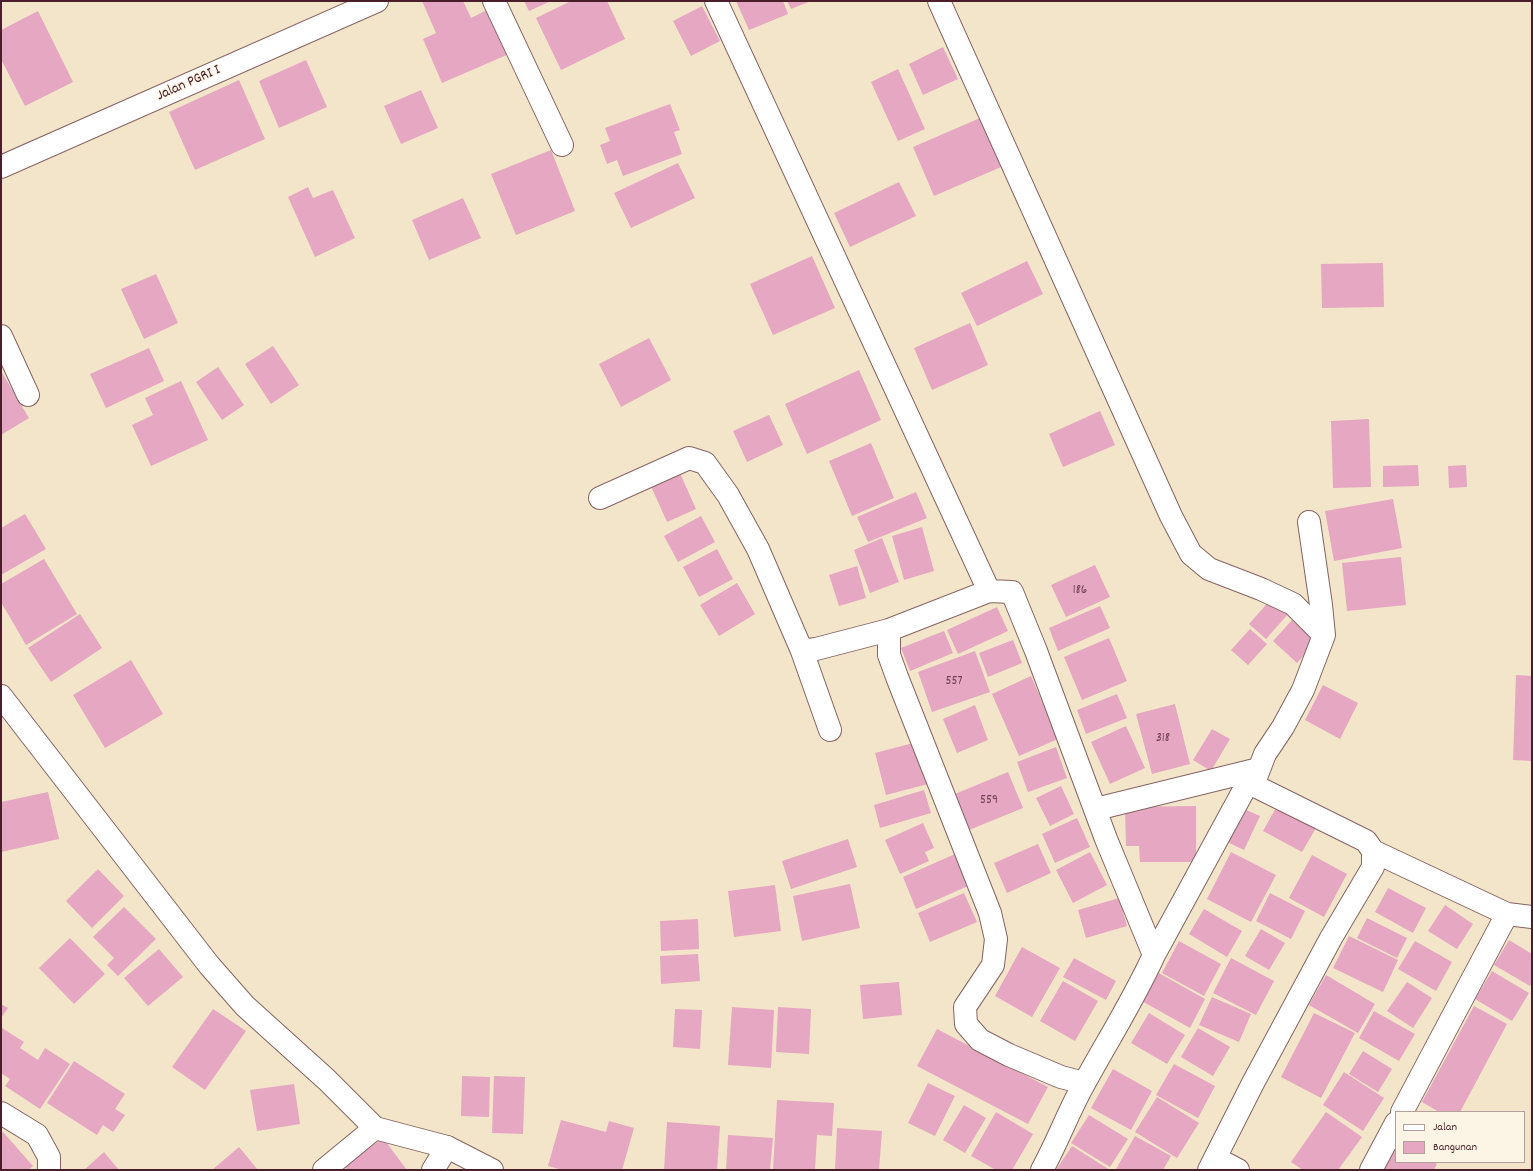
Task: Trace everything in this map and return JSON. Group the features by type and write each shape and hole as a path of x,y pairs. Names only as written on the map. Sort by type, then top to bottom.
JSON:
{"street":[{"name":"Jalan PGRI I","path":"1,167 377,1"},
{"path":"494,1 562,145"},
{"path":"716,1 989,591"},
{"path":"939,1 1167,508 1191,554 1208,569 1261,589 1293,604 1324,635"},
{"path":"1,336 28,395"},
{"path":"600,498 689,458 705,463 728,495 758,549 802,651 830,730"},
{"path":"1042,1170 1084,1083 1122,1017 1240,797 1245,788 1256,777 1265,754 1283,727 1302,690 1324,635 1309,522"},
{"path":"802,651 816,649 889,630 989,591 1012,592 1036,650 1106,839 1154,955"},
{"path":"889,630 889,655 990,913 996,939 993,965 965,1006 966,1024 980,1040 1009,1055 1061,1077 1084,1083"},
{"path":"1,696 209,965 245,1006 327,1080 375,1128 447,1147 492,1170"},
{"path":"1096,809 1256,777 1366,841 1373,851 1507,914 1532,917"},
{"path":"1238,1170 1212,1164 1253,1083 1331,938 1373,867 1373,851"},
{"path":"1403,1111 1507,914"},
{"path":"1,1113 37,1135 49,1156 49,1170"},
{"path":"1371,1170 1395,1125"},
{"path":"324,1170 375,1128"},
{"path":"433,1170 447,1147"}],"building":[{"path":"422,1 463,1 471,18 489,9 509,54 442,83 423,39 436,33"},
{"path":"524,1 551,1 529,11"},
{"path":"571,1 607,1 625,39 561,70 536,18"},
{"path":"736,1 783,1 788,14 749,30"},
{"path":"787,1 811,1 791,9"},
{"path":"702,6 720,41 691,56 673,21"},
{"path":"38,11 73,82 25,106 1,59 1,30"},
{"path":"943,47 958,79 923,95 909,64"},
{"path":"306,60 327,107 279,128 259,81"},
{"path":"898,69 925,129 898,141 871,82"},
{"path":"239,80 265,139 195,170 169,112"},
{"path":"421,90 438,128 401,144 384,106"},
{"path":"670,104 680,130 674,132 682,154 623,176 617,160 607,164 600,145 610,141 605,128"},
{"path":"980,118 1001,167 934,196 913,147"},
{"path":"551,150 575,211 516,235 491,174"},
{"path":"678,163 695,198 631,228 614,193"},
{"path":"899,182 916,216 850,247 834,213"},
{"path":"308,187 313,198 333,190 355,238 315,257 288,197"},
{"path":"463,198 481,238 429,260 412,220"},
{"path":"812,256 835,308 773,335 750,284"},
{"path":"1027,261 1043,294 977,326 961,293"},
{"path":"1383,263 1384,307 1322,308 1321,264"},
{"path":"156,274 178,323 144,339 121,289"},
{"path":"970,323 988,365 932,390 914,348"},
{"path":"649,338 671,380 621,407 599,364"},
{"path":"273,346 299,385 271,404 245,364"},
{"path":"149,348 164,381 106,408 90,374"},
{"path":"218,367 244,405 222,420 196,382"},
{"path":"859,370 881,420 807,454 785,404"},
{"path":"1,371 29,418 1,435"},
{"path":"181,381 208,440 151,466 132,425 153,415 145,398"},
{"path":"1100,411 1115,445 1063,467 1049,434"},
{"path":"769,415 783,445 747,462 733,431"},
{"path":"1369,419 1371,487 1333,488 1331,421"},
{"path":"871,443 894,498 852,516 829,461"},
{"path":"1418,465 1419,486 1383,487 1383,466"},
{"path":"1466,465 1467,487 1449,488 1448,466"},
{"path":"679,471 696,509 667,522 650,484"},
{"path":"916,492 927,518 868,542 857,517"},
{"path":"1393,499 1402,548 1334,561 1325,511"},
{"path":"25,514 46,549 1,575 1,528"},
{"path":"701,516 715,542 678,562 664,536"},
{"path":"922,527 934,571 904,580 892,536"},
{"path":"882,538 899,582 870,593 854,550"},
{"path":"717,549 733,579 699,597 683,567"},
{"path":"1401,557 1406,605 1347,611 1342,563"},
{"path":"44,559 77,614 26,645 1,602 1,584"},
{"path":"1095,565 1110,597 1066,617 1051,585"},
{"path":"857,566 866,598 839,606 829,575"},
{"path":"737,583 755,614 719,636 700,605"},
{"path":"1271,599 1288,614 1266,639 1249,624"},
{"path":"1100,606 1110,628 1058,651 1049,628"},
{"path":"997,607 1008,631 958,654 947,630"},
{"path":"80,614 102,648 51,682 28,648"},
{"path":"1292,620 1316,642 1297,663 1273,641"},
{"path":"1250,629 1267,644 1248,665 1231,650"},
{"path":"944,631 953,653 910,671 901,648"},
{"path":"1109,638 1127,681 1082,700 1064,657"},
{"path":"1013,640 1022,663 988,677 979,653"},
{"path":"975,651 990,692 932,712 918,672"},
{"path":"131,660 163,714 105,748 73,695"},
{"path":"1516,675 1532,676 1532,761 1513,760"},
{"path":"1031,676 1058,739 1019,756 992,694"},
{"path":"1323,685 1358,703 1340,739 1305,720"},
{"path":"1117,694 1127,718 1086,734 1077,710"},
{"path":"1175,704 1190,764 1152,774 1136,714"},
{"path":"975,705 988,740 957,753 943,719"},
{"path":"1126,726 1145,768 1110,784 1091,742"},
{"path":"1212,729 1230,739 1211,771 1193,760"},
{"path":"917,742 928,784 886,795 875,753"},
{"path":"1056,747 1067,778 1028,792 1017,762"},
{"path":"1008,772 1023,808 969,830 955,794"},
{"path":"1061,786 1074,814 1050,826 1036,798"},
{"path":"924,790 931,813 880,828 874,805"},
{"path":"48,792 59,839 1,852 1,802"},
{"path":"1196,806 1196,862 1140,862 1139,846 1126,846 1125,807"},
{"path":"1277,806 1316,828 1302,852 1263,831"},
{"path":"1242,808 1260,816 1244,850 1225,841"},
{"path":"1077,818 1090,847 1055,863 1042,834"},
{"path":"923,823 934,848 925,852 929,861 900,874 885,840"},
{"path":"848,839 857,867 791,889 782,861"},
{"path":"1038,844 1051,873 1007,893 994,863"},
{"path":"1090,852 1107,885 1073,903 1056,870"},
{"path":"1231,852 1276,875 1251,922 1207,899"},
{"path":"955,854 968,886 916,909 903,877"},
{"path":"1312,855 1347,874 1324,917 1289,898"},
{"path":"98,869 124,896 92,928 66,901"},
{"path":"850,884 860,928 802,941 793,896"},
{"path":"775,885 781,931 734,937 728,891"},
{"path":"1388,888 1426,908 1413,933 1375,912"},
{"path":"964,893 977,922 930,942 918,913"},
{"path":"1270,893 1305,911 1291,939 1256,921"},
{"path":"1119,898 1127,926 1086,938 1078,910"},
{"path":"1445,905 1473,924 1457,949 1428,931"},
{"path":"124,907 156,939 118,976 107,965 114,958 93,937"},
{"path":"1204,909 1242,931 1227,957 1189,934"},
{"path":"1367,918 1407,938 1397,958 1357,938"},
{"path":"698,919 699,949 661,951 660,921"},
{"path":"1261,929 1285,943 1269,970 1245,956"},
{"path":"1349,936 1398,960 1383,992 1333,968"},
{"path":"70,938 105,974 74,1004 39,968"},
{"path":"1509,940 1532,954 1532,982 1530,986 1494,965"},
{"path":"1179,941 1221,964 1204,996 1162,973"},
{"path":"1415,941 1452,962 1436,991 1398,969"},
{"path":"1022,947 1060,968 1032,1017 995,996"},
{"path":"159,949 183,977 148,1006 124,978"},
{"path":"698,954 700,981 661,984 660,956"},
{"path":"1074,958 1116,981 1106,1000 1063,977"},
{"path":"1231,958 1274,981 1256,1015 1213,993"},
{"path":"1492,971 1529,993 1512,1021 1475,999"},
{"path":"1157,972 1205,999 1190,1028 1140,1000"},
{"path":"1326,975 1375,1004 1358,1033 1309,1005"},
{"path":"1063,981 1098,1001 1075,1041 1040,1021"},
{"path":"899,982 902,1015 863,1019 860,985"},
{"path":"1407,982 1432,998 1413,1028 1387,1011"},
{"path":"1212,997 1251,1014 1239,1042 1199,1025"},
{"path":"1,1004 8,1008 1,1018"},
{"path":"1474,1006 1507,1024 1461,1111 1437,1111 1422,1102"},
{"path":"732,1007 774,1010 771,1068 728,1065"},
{"path":"778,1007 811,1009 809,1054 776,1052"},
{"path":"213,1009 246,1031 205,1090 172,1067"},
{"path":"675,1009 702,1010 700,1049 673,1047"},
{"path":"1374,1011 1415,1034 1399,1061 1359,1038"},
{"path":"1149,1013 1185,1035 1167,1064 1131,1043"},
{"path":"1314,1013 1355,1033 1321,1098 1281,1077"},
{"path":"2,1028 24,1042 20,1048 38,1060 45,1048 70,1064 40,1109 5,1086 10,1079 1,1073"},
{"path":"1198,1028 1230,1047 1213,1076 1181,1057"},
{"path":"937,1029 1048,1087 1028,1124 917,1066"},
{"path":"1363,1051 1392,1069 1378,1092 1349,1074"},
{"path":"74,1061 125,1094 115,1109 125,1115 113,1132 103,1125 97,1135 47,1103"},
{"path":"1174,1064 1215,1086 1198,1118 1156,1095"},
{"path":"1113,1069 1152,1091 1131,1130 1091,1108"},
{"path":"1344,1072 1384,1098 1363,1131 1323,1105"},
{"path":"462,1076 490,1077 489,1117 461,1116"},
{"path":"494,1076 525,1077 523,1134 492,1133"},
{"path":"928,1083 955,1096 935,1136 908,1123"},
{"path":"294,1084 300,1124 257,1131 250,1090"},
{"path":"1157,1097 1199,1123 1177,1158 1135,1132"},
{"path":"777,1100 834,1103 832,1136 817,1135 815,1170 773,1170"},
{"path":"964,1105 986,1118 965,1153 943,1140"},
{"path":"996,1112 1033,1134 1012,1170 996,1170 971,1156"},
{"path":"1326,1112 1362,1137 1338,1170 1303,1170 1291,1162"},
{"path":"1089,1115 1128,1139 1110,1167 1071,1143"},
{"path":"561,1120 606,1132 609,1121 634,1128 622,1170 563,1170 548,1166"},
{"path":"667,1122 720,1126 717,1170 664,1170"},
{"path":"837,1128 882,1131 879,1170 835,1170"},
{"path":"3,1132 33,1166 28,1170 1,1170 1,1134"},
{"path":"728,1135 773,1138 770,1170 726,1170"},
{"path":"1135,1136 1171,1156 1163,1170 1116,1169"},
{"path":"383,1138 407,1170 347,1170 345,1166"},
{"path":"1072,1146 1110,1170 1056,1170"},
{"path":"239,1147 258,1170 212,1170"},
{"path":"1395,1147 1395,1163 1437,1164 1434,1170 1384,1170"},
{"path":"104,1152 119,1170 84,1170"}]}
